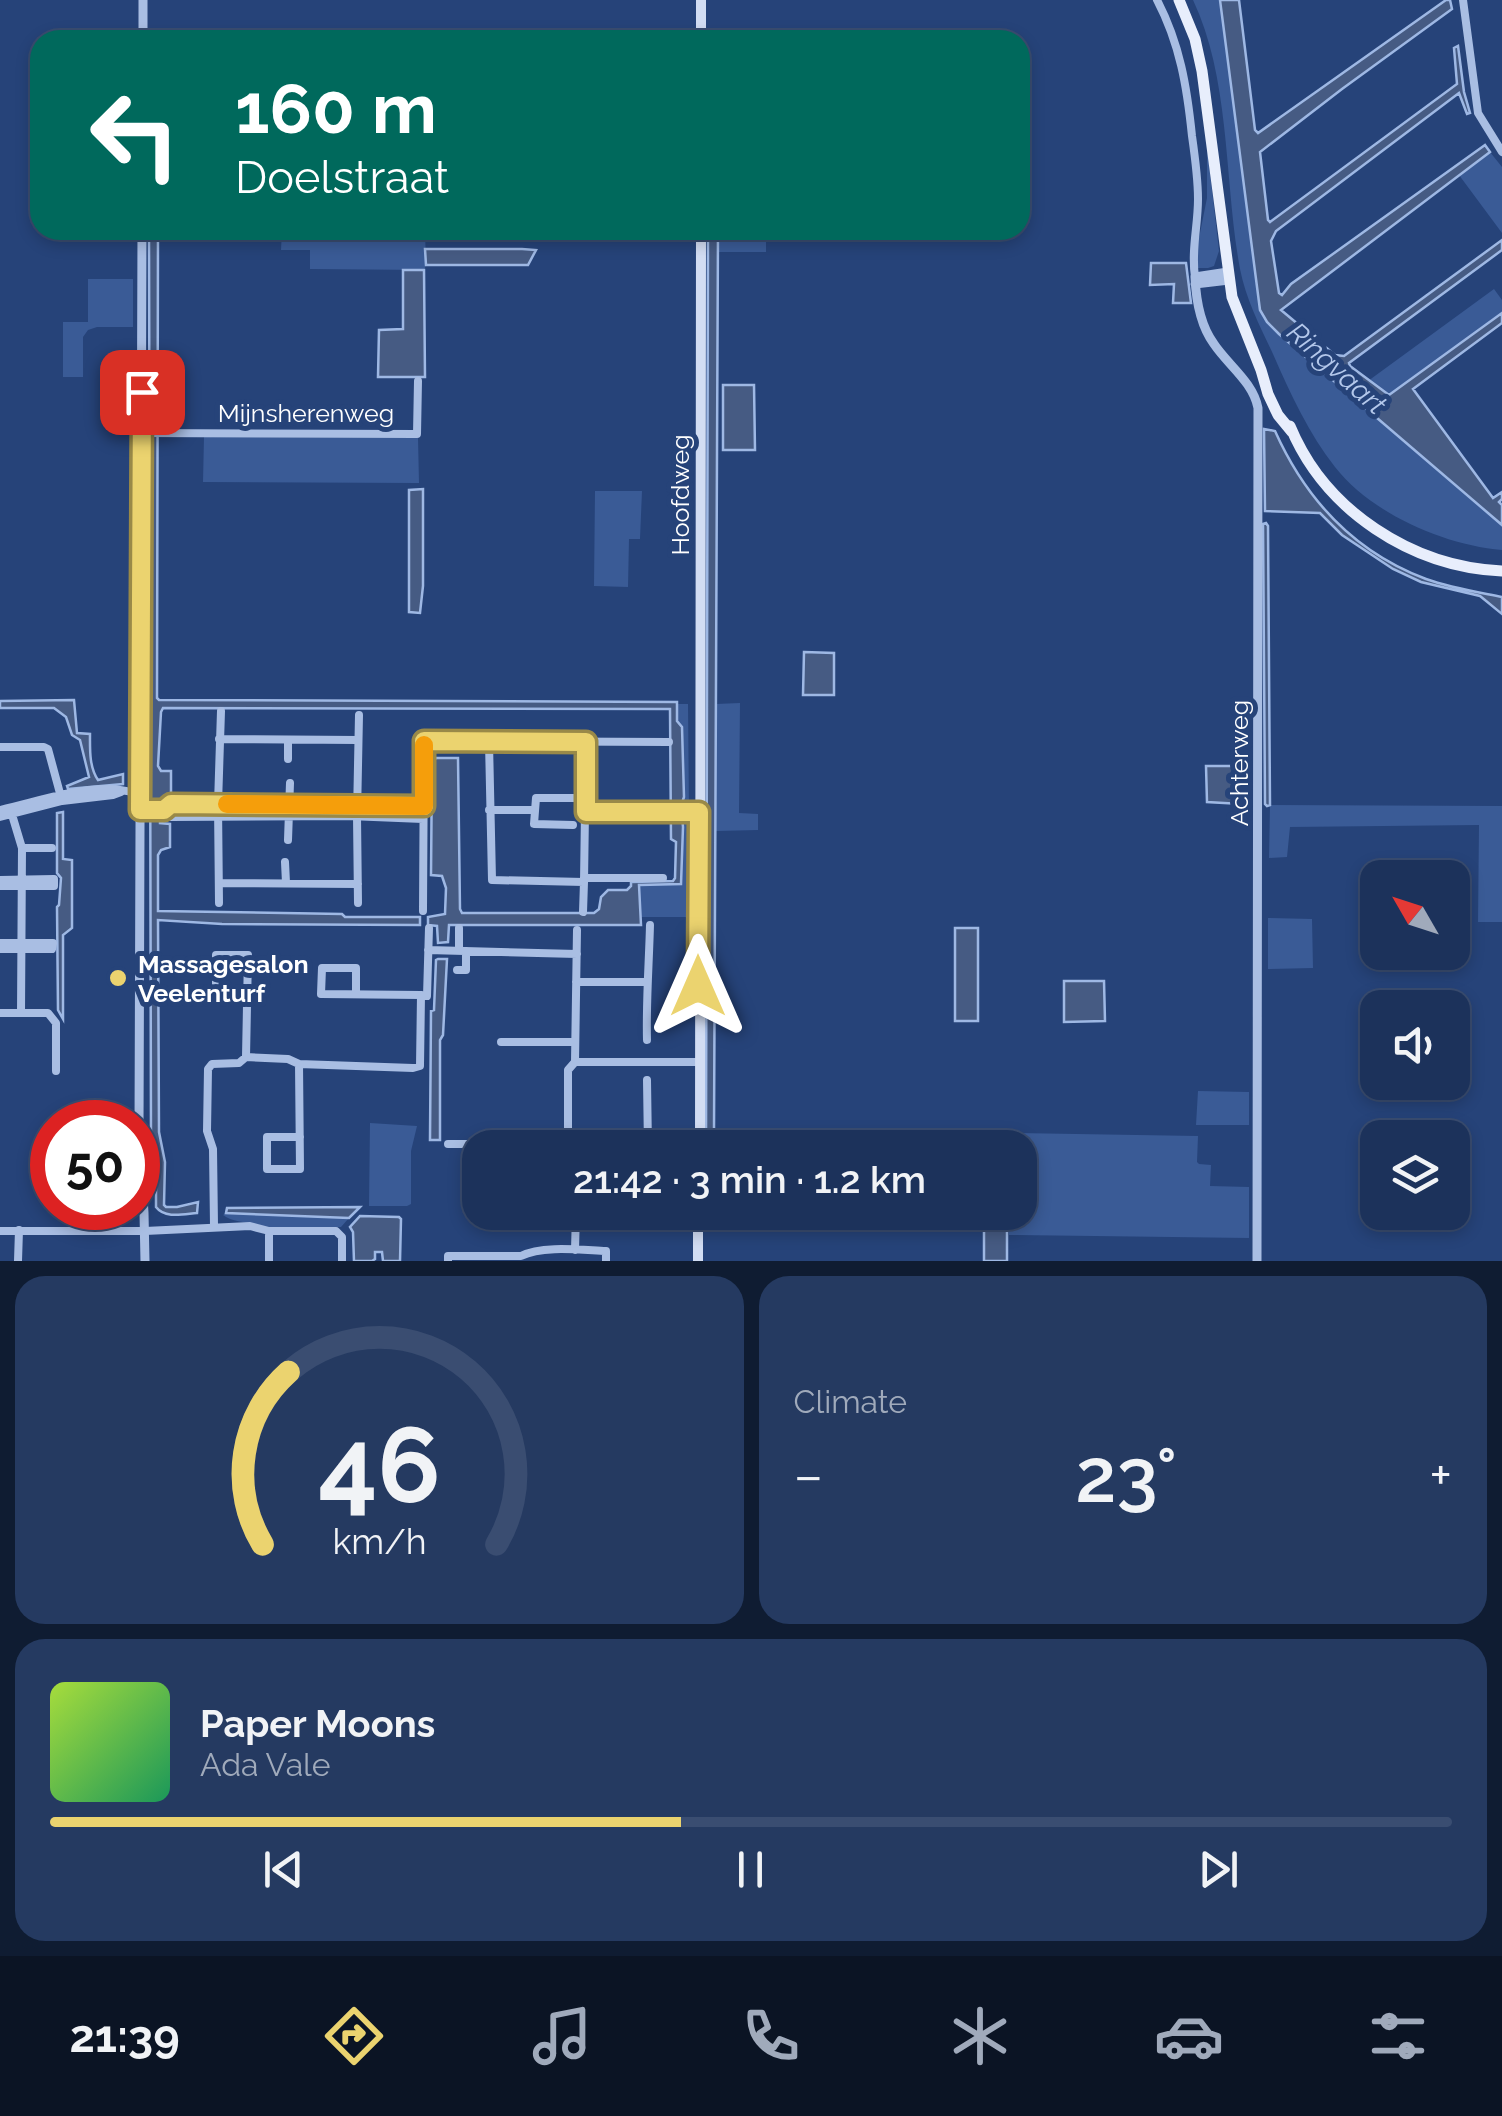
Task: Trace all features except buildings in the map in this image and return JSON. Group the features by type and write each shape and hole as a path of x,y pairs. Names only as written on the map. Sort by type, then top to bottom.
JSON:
{"main road":[{"path":"700,30 701,0"},
{"path":"1179,0 1195,39 1202,71 1222,230 1222,260 1239,318 1292,432 1332,491 1400,545 1441,561 1502,571"},
{"name":"Hoofdweg","path":"698,1130 701,240"},
{"path":"698,1230 698,1261"}],"street":[{"path":"143,0 143,30"},
{"name":"Achterweg","path":"1157,0 1174,37 1187,88 1198,191 1192,257 1204,329 1251,390 1258,408 1257,1261"},
{"path":"1463,0 1478,112 1502,152"},
{"path":"142,240 145,433 139,1128 144,1261"},
{"path":"1195,280 1229,276"},
{"name":"Mijnsherenweg","path":"145,433 418,434 418,381"},
{"path":"218,902 221,711"},
{"path":"358,903 359,716"},
{"path":"219,738 358,740"},
{"path":"288,740 288,759"},
{"path":"423,911 424,741 670,742"},
{"path":"489,742 492,880 664,878"},
{"path":"583,912 586,742"},
{"path":"0,747 48,749 61,798"},
{"path":"288,840 290,784"},
{"path":"20,1013 22,848 5,812 61,798 140,793"},
{"path":"573,825 534,824 534,810 536,798 574,798"},
{"path":"143,810 163,810 171,804 424,806"},
{"path":"163,810 171,817 424,818"},
{"path":"489,810 534,810"},
{"path":"586,812 699,812"},
{"path":"22,848 52,848"},
{"path":"285,862 286,883"},
{"path":"220,882 358,884"},
{"path":"0,883 21,883"},
{"path":"646,1040 650,925"},
{"path":"356,994 356,968 322,968 322,994 427,996 429,928"},
{"path":"457,970 466,970 459,928"},
{"path":"569,1130 568,1070 575,1062 576,930"},
{"path":"0,946 21,946"},
{"path":"428,950 576,954"},
{"path":"246,1057 248,991 248,955 216,955 216,992 248,991"},
{"path":"576,982 647,982"},
{"path":"214,1226 213,1152 207,1131 208,1069 212,1064 239,1063 246,1057 370,1068 420,1066 421,995"},
{"path":"0,1013 48,1013 53,1017 56,1071"},
{"path":"501,1042 575,1042"},
{"path":"575,1062 697,1062"},
{"path":"299,1064 300,1137 300,1169 266,1170 266,1136 300,1137"},
{"path":"647,1080 647,1130"},
{"path":"448,1144 462,1144"},
{"path":"0,1231 250,1226 269,1231 336,1231 342,1236 342,1261"},
{"path":"18,1261 19,1230"},
{"path":"575,1250 576,1230"},
{"path":"269,1231 270,1261"},
{"path":"448,1261 448,1256 521,1258 531,1250 575,1250 606,1251 606,1261"}],"shaded area":[{"path":"1193,0 1220,0 1260,310 1279,334 1502,525 1502,550 1457,542 1389,513 1350,484 1308,427 1258,323 1243,280 1214,64"},
{"path":"1207,146 1219,251 1214,266 1197,268 1196,253 1207,198"},
{"path":"1490,152 1502,167 1502,233 1459,175"},
{"path":"282,240 425,240 426,265 424,270 310,269 310,250 281,250"},
{"path":"718,240 766,240 766,252 718,252"},
{"path":"88,279 133,279 133,327 88,330 83,337 83,377 63,377 63,322 88,322"},
{"path":"1494,289 1502,300 1502,313 1389,396 1368,381"},
{"path":"204,437 418,438 419,483 203,482"},
{"path":"595,491 642,491 640,539 629,539 628,587 594,586"},
{"path":"740,703 739,813 758,814 758,830 716,831 716,704"},
{"path":"677,704 688,704 690,917 640,917 639,885 681,884 684,797 682,727 677,721"},
{"path":"1270,805 1502,806 1502,922 1478,922 1479,825 1290,827 1287,857 1269,858"},
{"path":"1268,918 1312,919 1313,968 1268,969"},
{"path":"1198,1091 1249,1092 1249,1125 1196,1125"},
{"path":"370,1123 417,1126 411,1151 411,1204 407,1206 369,1206"},
{"path":"1037,1133 1198,1136 1197,1162 1211,1165 1210,1186 1249,1187 1249,1238 1009,1235 1009,1230 1037,1230"},
{"path":"223,1215 349,1218 341,1227 265,1227 232,1220"}],"water":[{"name":"Ringvaart","path":"1220,0 1239,0 1258,133 1450,0 1452,9 1260,152 1270,222 1457,84 1454,48 1458,46 1470,113 1467,114 1459,93 1276,231 1271,241 1282,295 1291,284 1485,145 1490,152 1281,310 1335,355 1344,356 1502,240 1502,250 1349,363 1389,395 1502,313 1502,323 1413,389 1493,498 1502,492 1502,525 1279,334 1260,310"},
{"path":"149,240 158,240 157,698 677,702 677,721 682,727 684,797 681,884 639,885 641,925 449,925 448,942 438,943 437,926 428,925 428,917 445,914 446,888 442,876 431,875 432,762 436,758 458,758 462,913 594,913 608,890 627,890 631,882 675,878 670,709 163,708 158,766 161,771 171,771 171,799 160,800 160,823 170,824 170,847 158,855 158,911 420,917 420,925 158,920 159,1100 151,1100"},
{"path":"708,240 718,240 714,1130 706,1130"},
{"path":"425,249 536,250 528,265 426,265"},
{"path":"1151,263 1186,263 1191,303 1173,303 1174,284 1150,285"},
{"path":"403,270 424,270 425,377 378,377 379,330 403,329"},
{"path":"723,385 754,385 755,450 723,450"},
{"path":"1264,429 1275,431 1317,501 1355,538 1400,568 1426,579 1502,597 1502,614 1480,596 1421,582 1393,569 1342,535 1320,513 1265,511"},
{"path":"423,489 420,613 409,612 409,490"},
{"path":"1266,523 1270,805 1267,806 1263,524"},
{"path":"804,652 834,653 834,695 803,695"},
{"path":"74,700 77,733 90,734 95,775 98,780 123,774 123,784 68,789 67,786 89,777 80,740 72,735 66,717 54,708 0,708 0,701"},
{"path":"1206,766 1241,766 1241,804 1207,802"},
{"path":"63,812 63,859 72,860 72,928 63,935 63,1019 58,1010 57,907 61,878 57,873 57,813"},
{"path":"955,928 978,928 978,1021 955,1021"},
{"path":"438,959 447,959 440,1040 440,1140 430,1140 431,1011"},
{"path":"1064,981 1104,981 1105,1021 1064,1022"},
{"path":"160,1137 165,1162 164,1205 177,1207 198,1202 197,1213 160,1211"},
{"path":"360,1207 349,1218 226,1213 227,1208"},
{"path":"360,1216 401,1219 400,1261 383,1261 382,1252 375,1252 372,1261 354,1261 350,1227"},
{"path":"984,1230 1007,1230 1007,1261 984,1261"}],"slow traffic":[{"path":"227,804 424,806 424,745"}],"place":[{"name":"Massagesalon Veelenturf","path":"118,978"}],"route":[{"path":"142,392 140,810 164,810 171,804 424,806 424,741 586,742 586,812 699,812 698,986"}]}
